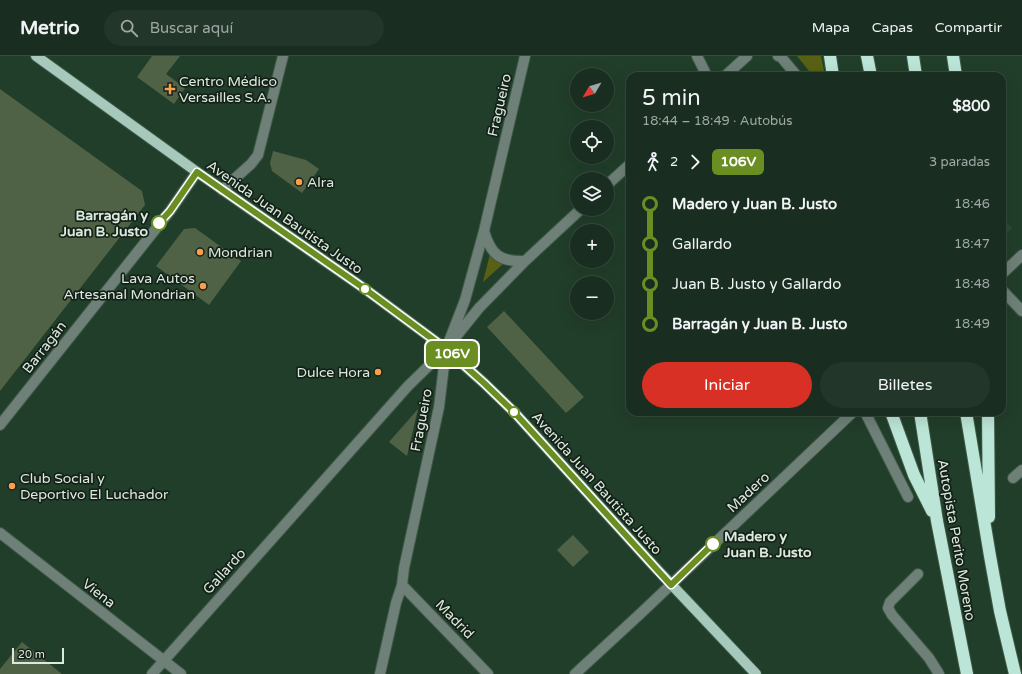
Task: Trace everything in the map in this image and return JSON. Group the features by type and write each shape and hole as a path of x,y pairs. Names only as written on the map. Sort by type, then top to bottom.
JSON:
{"highway":[{"path":"867,56 870,72"},
{"path":"913,56 915,72"},
{"path":"954,56 956,72"},
{"path":"830,59 832,72"},
{"path":"892,416 914,475 936,521"},
{"name":"Autopista Perito Moreno","path":"921,416 936,521 967,674"},
{"name":"Autopista Perito Moreno","path":"967,416 1000,611 1016,674"},
{"path":"988,416 990,556"}],"main road":[{"name":"Avenida Juan Bautista Justo","path":"36,56 222,190 365,289 446,349 514,412 671,585 756,674"}],"street":[{"path":"222,190 251,164 258,154 283,56"},
{"name":"Fragueiro","path":"380,674 396,603 402,585 404,568 439,407 446,349 465,300 484,231 525,56"},
{"path":"697,56 705,72"},
{"path":"729,72 747,56"},
{"path":"778,56 781,57 794,72"},
{"path":"614,179 626,168"},
{"name":"Barragán","path":"0,425 170,211 197,172"},
{"name":"Gallardo","path":"152,674 408,386 446,349 479,308 525,261 573,216"},
{"path":"484,231 488,245 497,256 510,262 525,261"},
{"path":"1006,270 1022,255"},
{"path":"1006,294 1022,311"},
{"name":"Madero","path":"574,674 671,585 849,416"},
{"path":"867,416 908,498"},
{"path":"1013,478 1022,470"},
{"name":"Viena","path":"0,533 181,674"},
{"path":"918,574 890,602 888,608 892,615 929,658 939,674"},
{"name":"Madrid","path":"402,585 488,674"}],"shaded area":[{"path":"1006,221 1012,228 1006,234"}],"green space":[{"path":"797,56 821,56 824,72 810,72"},
{"path":"490,254 498,262 503,264 483,282"}],"building":[{"path":"152,56 180,56 166,74 185,88 174,104 137,77"},
{"path":"0,89 142,191 145,205 0,391"},
{"name":"Alra","path":"273,151 306,160 319,169 302,193 272,171 270,163"},
{"name":"Lava Autos Artesanal Mondrian","path":"195,228 241,261 209,305 156,266 184,229"},
{"path":"504,311 584,397 566,413 487,327"},
{"path":"418,409 407,456 389,442"},
{"path":"573,535 589,552 573,567 557,550"},
{"path":"22,642 62,674 0,674 0,669"}],"bus line":[{"name":"106V","path":"159,223 170,211 197,172 365,289 446,349 514,412 671,585 713,544"}],"place":[{"name":"Centro Médico Versailles S.A.","path":"170,89"},
{"name":"Alra","path":"299,182"},
{"name":"Barragán y Juan B. Justo","path":"159,223"},
{"name":"Mondrian","path":"200,252"},
{"name":"Lava Autos Artesanal Mondrian","path":"203,286"},
{"name":"Dulce Hora","path":"378,372"},
{"name":"Club Social y Deportivo El Luchador","path":"12,486"},
{"name":"Madero y Juan B. Justo","path":"713,544"}]}
